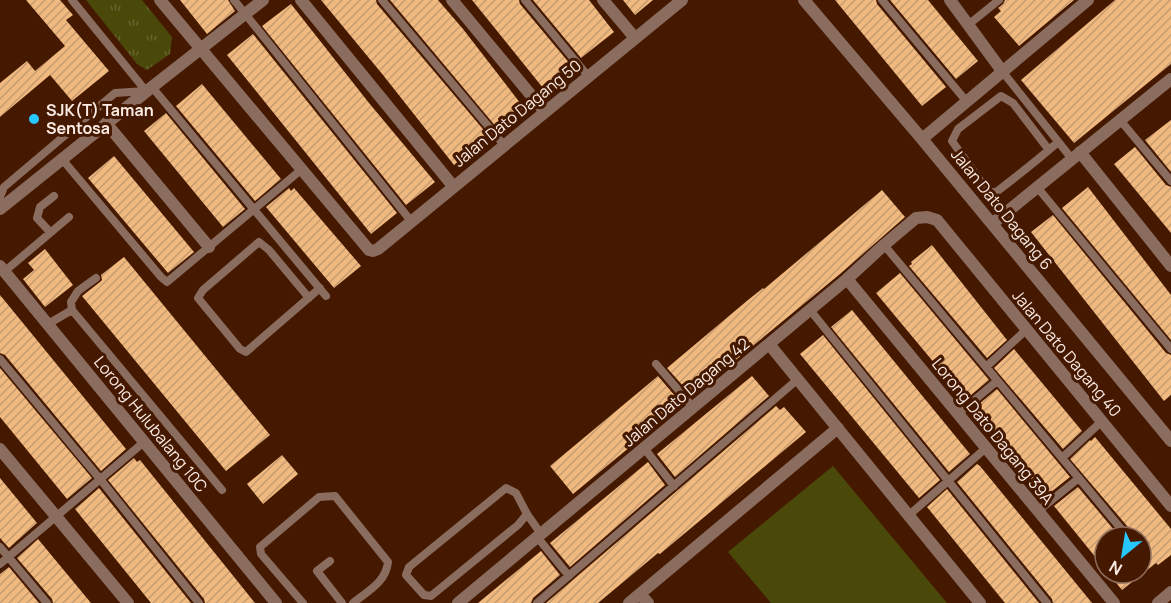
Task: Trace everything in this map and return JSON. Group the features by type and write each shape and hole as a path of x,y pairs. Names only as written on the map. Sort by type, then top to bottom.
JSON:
{"street":[{"path":"160,0 302,169"},
{"path":"0,209 263,0"},
{"path":"301,0 453,186"},
{"path":"452,0 545,112"},
{"path":"603,0 635,38"},
{"name":"Jalan Dato Dagang 6","path":"804,0 1170,439"},
{"path":"950,0 1002,71"},
{"path":"922,139 1088,0"},
{"name":"Jalan Dato Dagang 50","path":"302,169 369,250 378,249 680,1"},
{"path":"992,224 1167,82 1171,96"},
{"path":"106,123 209,247"},
{"path":"1076,156 1171,266"},
{"name":"Jalan Dato Dagang 42","path":"458,603 847,279 916,218 927,217 937,220"},
{"name":"Jalan Dato Dagang 40","path":"937,220 1171,507"},
{"name":"Lorong Hulubalang 10C","path":"2,268 276,603"},
{"name":"Lorong Dato Dagang 39A","path":"847,279 1114,603"},
{"path":"769,344 980,603"},
{"path":"629,603 644,598 838,428"},
{"path":"0,449 128,603"},
{"path":"1158,603 1171,592"}],"lane":[{"path":"72,0 326,296"},
{"path":"234,0 411,221"},
{"path":"382,0 504,145"},
{"path":"525,0 588,76"},
{"path":"882,0 967,102"},
{"path":"968,25 999,0"},
{"path":"1002,71 1058,142 1076,156"},
{"path":"0,197 4,187 115,93 149,89"},
{"path":"1049,150 1012,103 1001,96 958,129 952,141 987,190 995,193 1049,150 1058,142"},
{"path":"1120,120 1171,181"},
{"path":"62,159 167,282 302,169"},
{"path":"1037,187 1171,349"},
{"path":"50,232 37,218 40,207 54,196"},
{"path":"2,268 69,217"},
{"path":"309,298 269,250 259,243 203,290 198,298 240,349 246,352 309,298 320,288"},
{"path":"884,245 1118,525"},
{"path":"96,278 78,291 71,302 72,310 222,490"},
{"path":"48,324 72,310"},
{"path":"810,310 1047,603"},
{"path":"986,367 1026,330"},
{"path":"0,359 199,603"},
{"path":"656,364 693,407"},
{"path":"537,603 798,380"},
{"path":"958,414 998,381"},
{"path":"1062,458 1102,421"},
{"path":"0,564 144,442"},
{"path":"644,448 674,486"},
{"path":"909,515 986,448"},
{"path":"1038,511 1079,478"},
{"path":"527,514 518,525 431,596 424,595 406,575 409,567 506,488 516,493 539,536 569,576"},
{"path":"303,603 261,555 260,546 319,497 334,496 388,562 387,571 382,580 353,603"},
{"path":"0,547 47,603"},
{"path":"330,561 316,571 342,603"}],"green space":[{"path":"86,0 142,0 172,37 170,54 147,70 137,64"},
{"path":"833,466 947,603 771,603 728,552"}],"building":[{"path":"26,0 60,0 73,15 66,20 109,71 72,101 50,75 0,117 0,83 27,61 35,71 65,46"},
{"path":"180,0 228,0 235,11 207,34"},
{"path":"321,0 376,0 488,135 484,138 486,141 454,165"},
{"path":"390,0 438,0 524,108 497,128"},
{"path":"472,0 519,0 571,65 543,88"},
{"path":"533,0 589,0 614,32 581,58"},
{"path":"623,0 653,0 635,15"},
{"path":"835,0 876,0 946,87 922,106"},
{"path":"890,0 928,0 978,61 956,79"},
{"path":"1005,0 1074,0 1019,46 994,17 1001,11 998,8"},
{"path":"1115,0 1171,0 1171,64 1074,143 1021,80"},
{"path":"291,4 435,182 406,205 262,26"},
{"path":"253,34 397,213 371,234 227,55"},
{"path":"202,84 281,179 255,201 176,106"},
{"path":"166,113 245,209 223,227 144,131"},
{"path":"1171,120 1171,172 1145,140"},
{"path":"1135,147 1166,185 1171,187 1171,233 1114,164"},
{"path":"114,156 194,252 168,273 88,178"},
{"path":"1088,187 1171,295 1171,340 1062,208"},
{"path":"289,188 291,191 294,188 361,266 334,288 266,207"},
{"path":"882,190 905,217 840,274 692,396 667,368"},
{"path":"1053,215 1166,353 1171,355 1171,395 1164,401 1031,232"},
{"path":"932,245 1007,340 987,358 909,266"},
{"path":"45,249 73,285 45,307 23,279 34,270 28,263"},
{"path":"124,257 270,435 226,471 82,296 102,280 101,275"},
{"path":"900,273 989,380 965,400 876,293"},
{"path":"0,295 126,449 101,471 5,355 0,353"},
{"path":"852,310 970,454 949,472 831,327"},
{"path":"823,335 940,480 919,498 800,354"},
{"path":"1014,349 1082,431 1063,449 994,368"},
{"path":"0,368 92,478 67,499 0,417"},
{"path":"658,376 682,404 573,494 550,466"},
{"path":"752,376 769,396 675,477 657,454"},
{"path":"997,389 1070,477 1046,496 973,409"},
{"path":"776,406 780,410 784,407 806,432 598,603 546,603"},
{"path":"1095,437 1171,529 1171,555 1158,565 1156,563 1153,565 1153,525 1126,525 1070,459"},
{"path":"282,455 298,474 263,504 247,484"},
{"path":"134,458 137,462 140,460 255,603 205,603 108,480"},
{"path":"648,462 665,485 570,567 550,543"},
{"path":"977,464 1092,603 1053,603 957,482"},
{"path":"0,478 37,523 9,548 0,538"},
{"path":"1078,487 1110,525 1093,525 1093,554 1054,506"},
{"path":"99,488 191,603 151,603 75,509"},
{"path":"947,489 1039,603 1005,603 927,507"},
{"path":"38,539 91,603 53,603 17,558"},
{"path":"541,551 560,575 533,598 531,603 478,603"},
{"path":"9,567 39,603 0,603 0,574"},
{"path":"1118,585 1128,585 1122,590"}],"place":[{"name":"SJK(T) Taman Sentosa","path":"34,119"}]}
